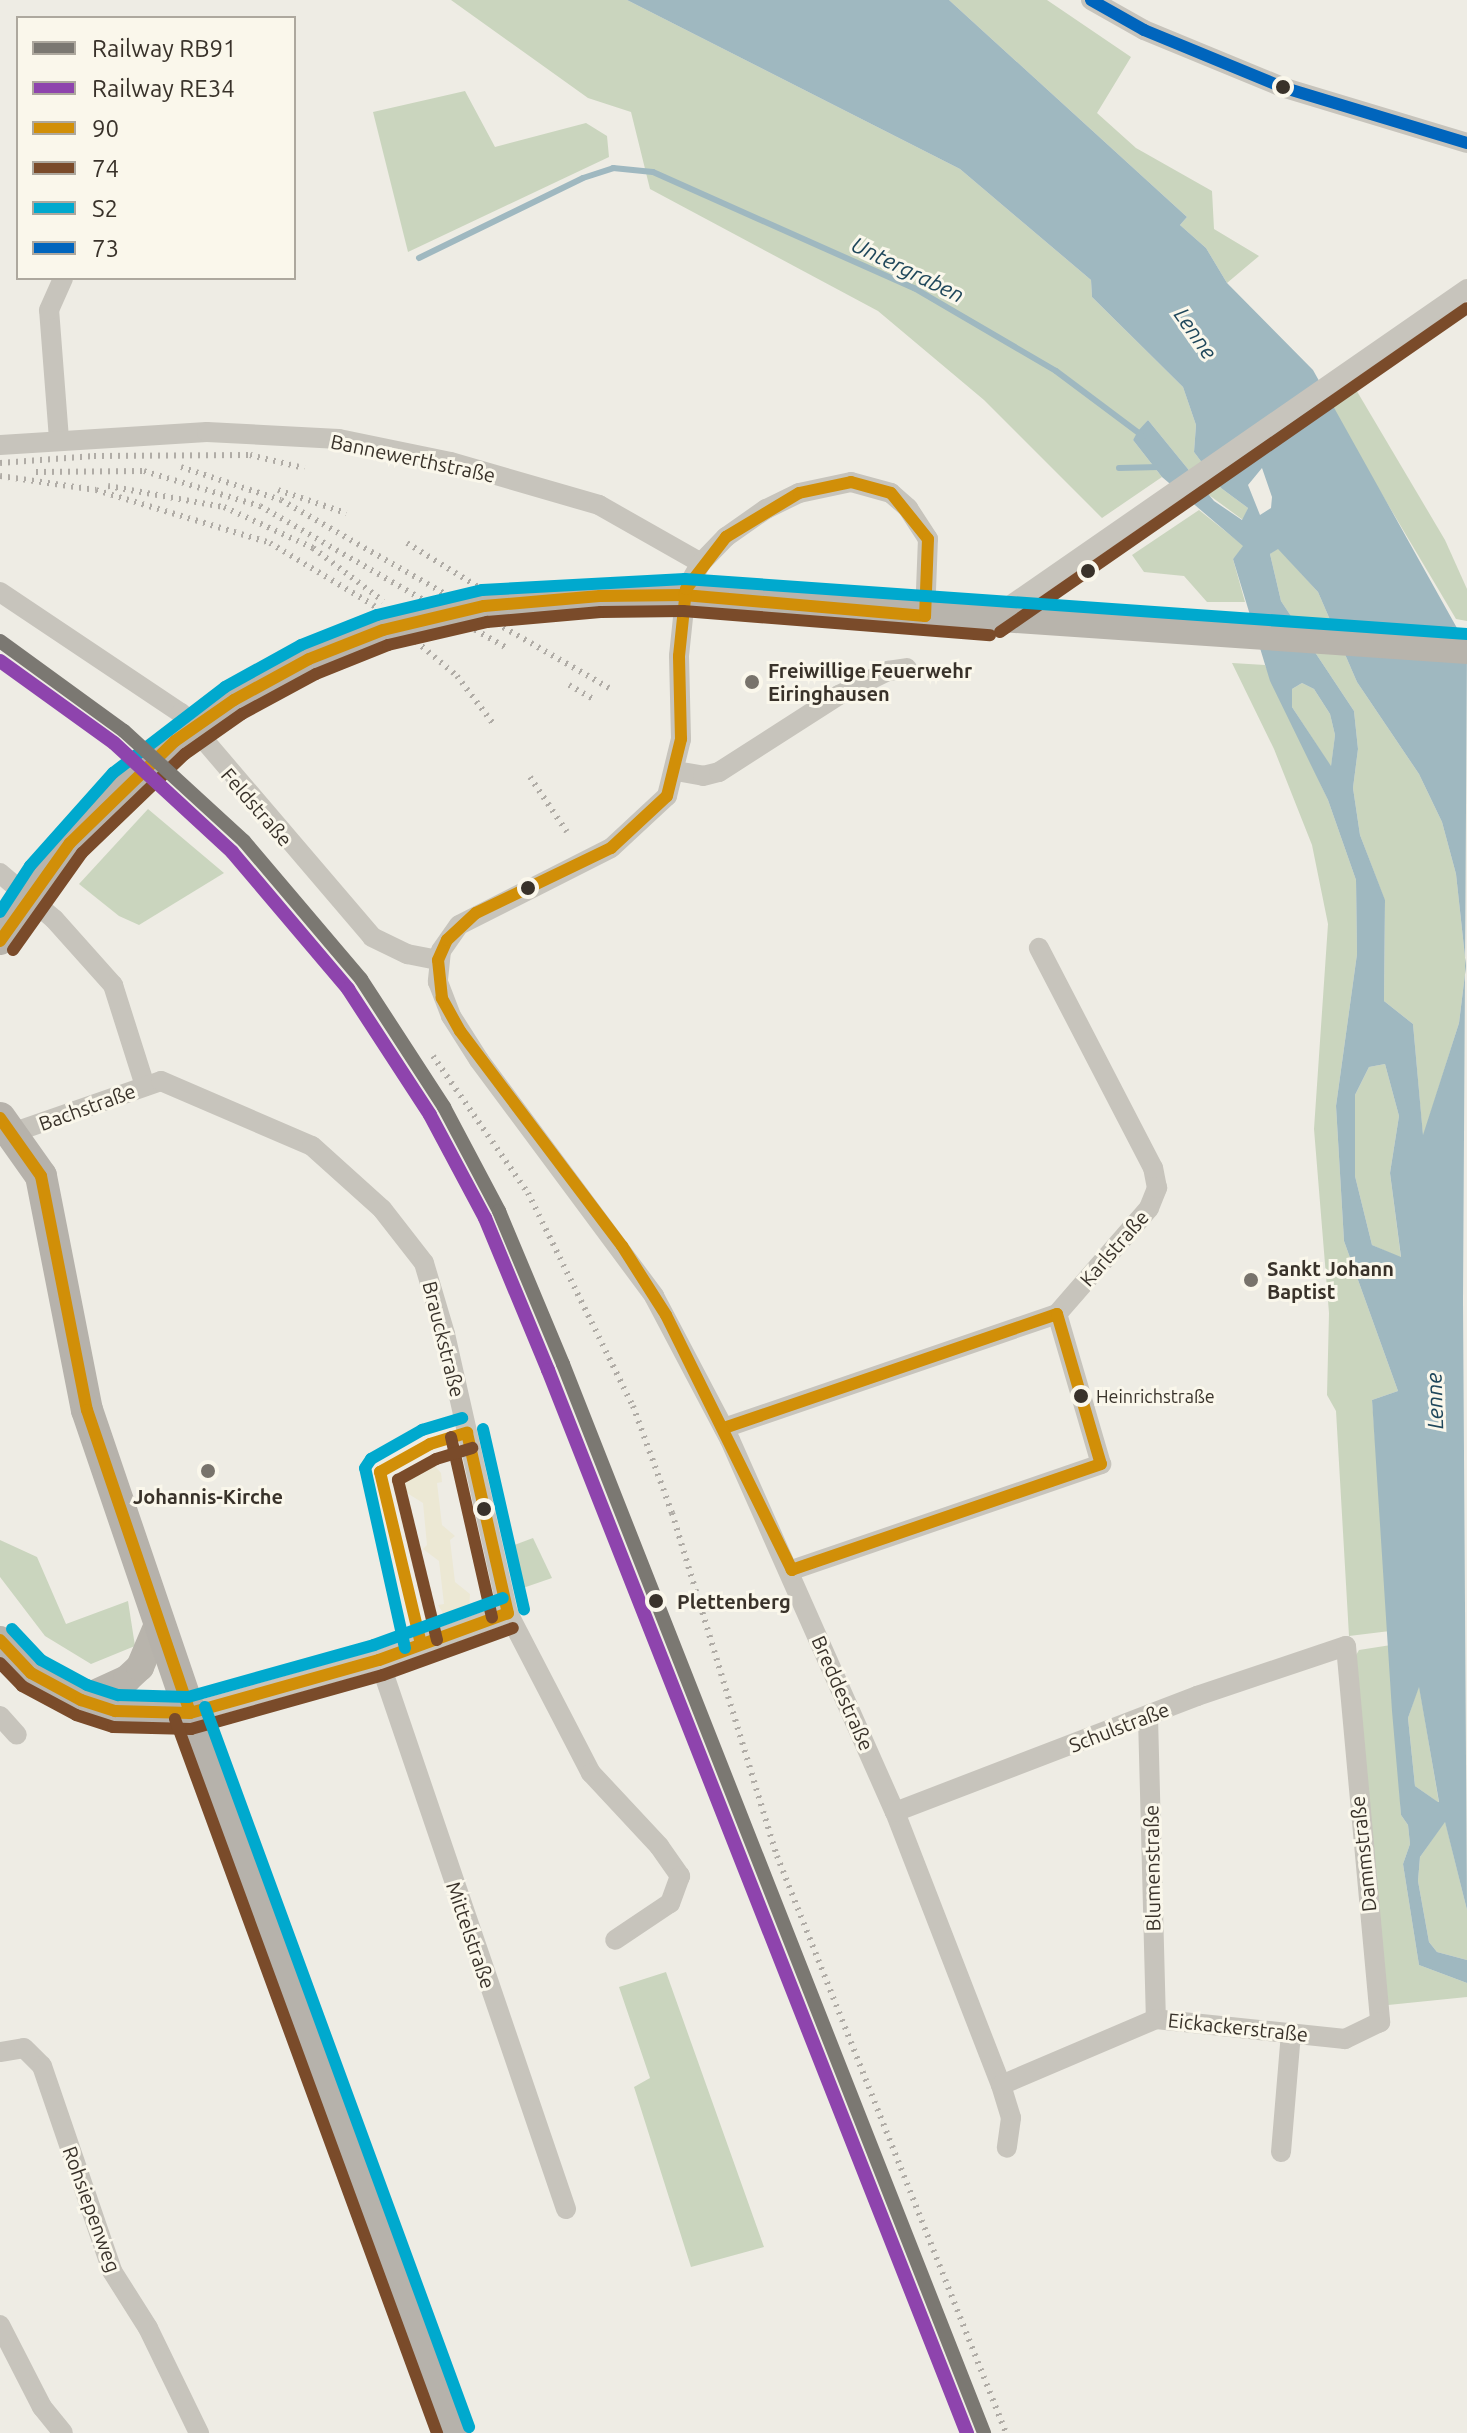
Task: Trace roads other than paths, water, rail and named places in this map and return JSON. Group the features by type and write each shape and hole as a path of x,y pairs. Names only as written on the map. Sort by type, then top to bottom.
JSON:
{"main road":[{"path":"0,941 42,877 124,785 234,700 309,659 383,630 484,606 600,596 754,601 925,616 1467,650"},
{"path":"4,1130 41,1176 87,1410 190,1713 454,2433"},
{"path":"81,1700 127,1679 140,1667 159,1622"},
{"path":"0,1640 31,1673 81,1700 115,1711 190,1713"}],"street":[{"path":"1091,0 1144,30 1272,83 1467,143"},
{"path":"59,439 49,310 62,280"},
{"path":"991,619 1065,563 1166,501 1467,289"},
{"name":"Bannewerthstraße","path":"0,445 207,432 339,439 451,462 599,505 701,563"},
{"path":"438,960 447,940 476,913 611,848 635,831 667,796 676,771 681,739 681,626 686,589 701,563 766,509 799,493 864,484 891,493 908,508 928,539 925,616"},
{"name":"Feldstraße","path":"0,592 181,713 372,937 407,954 438,960"},
{"path":"676,771 703,776 719,772 839,695 888,671 907,668"},
{"path":"0,873 54,919 113,985 153,1084"},
{"name":"Karlstraße","path":"1039,948 1153,1168 1157,1188 1149,1208 1057,1314"},
{"name":"Breddestraße","path":"438,960 442,998 455,1023 622,1246 666,1315 724,1428 792,1570 895,1812 1001,2085 1011,2118 1007,2148"},
{"name":"Bachstraße","path":"4,1130 153,1084"},
{"name":"Brauckstraße","path":"153,1084 312,1146 382,1209 424,1263 445,1334 508,1613 591,1773 659,1846 680,1876 670,1903 615,1940"},
{"path":"724,1428 1057,1314 1101,1464 792,1570"},
{"path":"190,1713 379,1660 508,1613"},
{"name":"Schulstraße","path":"895,1812 1346,1646"},
{"name":"Dammstraße","path":"1345,2039 1380,2022 1346,1646"},
{"name":"Mittelstraße","path":"379,1660 566,2209"},
{"path":"0,1716 17,1735"},
{"name":"Blumenstraße","path":"1148,1717 1156,2019"},
{"name":"Eickackerstraße","path":"1001,2085 1156,2019 1345,2039"},
{"path":"1281,2152 1291,2032"},
{"name":"Rohsiepenweg","path":"0,2052 24,2048 42,2066 112,2271 148,2328 199,2433"},
{"path":"0,2325 42,2407 63,2433"}],"water":[{"name":"Lenne","path":"627,0 949,0 1187,217 1180,225 1206,248 1227,283 1313,370 1467,646 1465,958 1456,874 1442,822 1419,774 1357,682 1318,592 1278,549 1270,554 1281,601 1354,711 1358,749 1353,788 1360,835 1385,900 1384,1001 1413,1024 1423,1135 1459,1023 1465,974 1463,1301 1467,1910 1445,1822 1420,1857 1418,1881 1429,1942 1437,1952 1467,1960 1467,1983 1419,1965 1403,1864 1410,1844 1408,1825 1401,1815 1392,1711 1372,1400 1398,1391 1344,1241 1336,1106 1357,954 1356,880 1328,800 1270,681 1233,559 1243,546 1162,477 1133,440 1148,420 1214,501 1242,520 1248,508 1221,488 1194,452 1196,425 1183,387 1092,297 1091,280 960,169","holes":["1262,468 1272,497 1271,508 1260,515 1248,485","1302,683 1314,689 1330,714 1335,735 1331,766 1292,707 1292,689","1385,1064 1399,1116 1390,1173 1401,1257 1372,1245 1355,1176 1355,1095 1369,1067","1419,1687 1439,1802 1415,1786 1408,1718"]}],"waterway":[{"name":"Untergraben","path":"419,258 583,178 613,168 653,172 914,288 1056,371 1143,436"},
{"path":"1119,468 1159,467"}],"railway":[{"path":"0,463 94,456 250,455 304,468"},
{"path":"181,467 281,500 609,688"},
{"path":"36,472 144,471 260,506 505,647"},
{"path":"0,476 96,490 270,543 373,605 457,676 495,726"},
{"path":"108,486 224,507 313,548 383,601"},
{"path":"278,490 346,513"},
{"path":"407,543 517,611"},
{"path":"569,685 595,700"},
{"path":"530,777 567,832"},
{"path":"433,1056 528,1193 633,1406 672,1513 777,1856 1006,2433"}],"rail line":[{"name":"RB91","path":"0,641 124,731 244,841 361,979 444,1107 499,1211 563,1364 984,2433"},
{"name":"RE34","path":"0,661 114,743 232,852 348,989 430,1115 485,1218 548,1370 967,2433"}],"place":[{"name":"Freiwillige Feuerwehr Eiringhausen","path":"752,682"},
{"name":"Sankt Johann Baptist","path":"1251,1280"},
{"name":"Heinrichstraße","path":"1081,1396"},
{"name":"Johannis-Kirche","path":"208,1471"},
{"name":"Plettenberg","path":"656,1601"}]}
